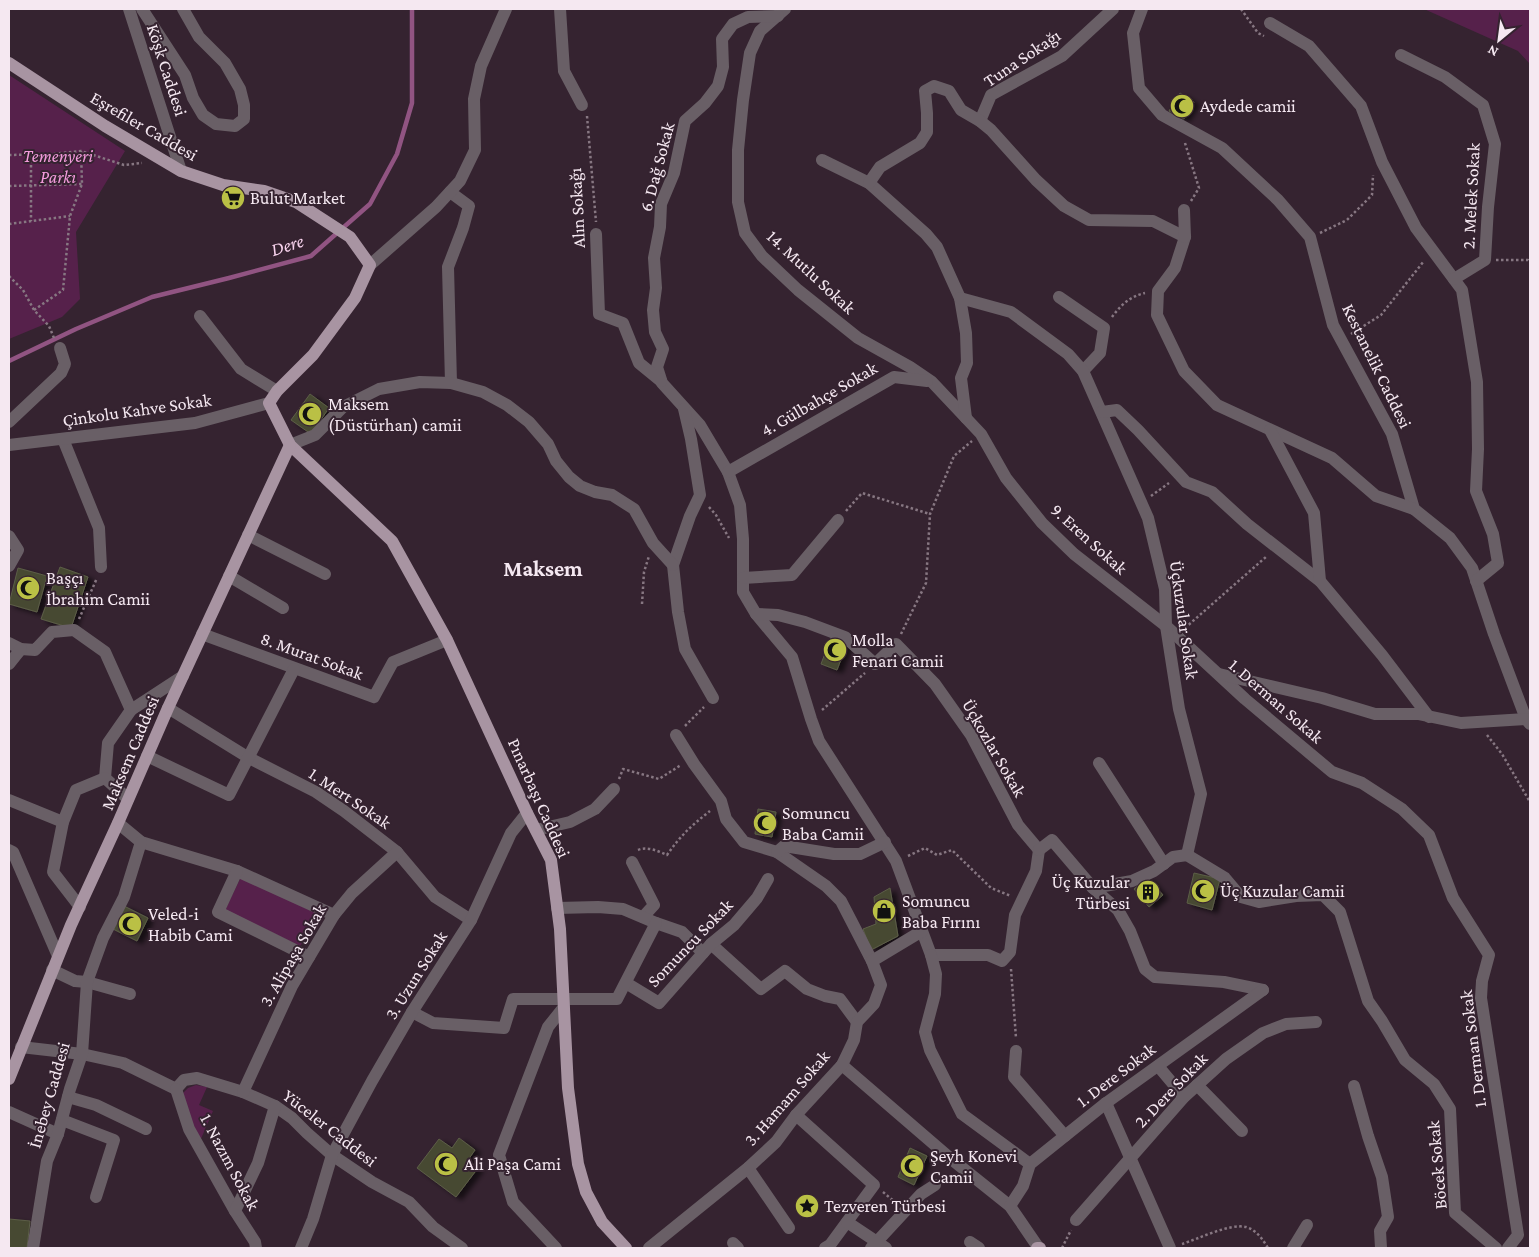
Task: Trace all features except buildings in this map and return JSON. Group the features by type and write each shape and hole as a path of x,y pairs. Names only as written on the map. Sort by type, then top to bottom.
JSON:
{"main road":[{"name":"Eşrefiler Caddesi","path":"9,63 105,126 181,171 223,185 264,191 296,202 350,237 370,265"},
{"path":"290,445 270,403 277,391 313,355 354,298 370,265"},
{"name":"Maksem Caddesi","path":"9,1079 52,970 80,906 168,708 290,445"},
{"name":"Pınarbaşı Caddesi","path":"290,445 392,541 448,640 527,813 551,860 560,929 568,1088 578,1164 586,1192 602,1222 626,1248"}],"street":[{"name":"Köşk Caddesi","path":"129,9 181,171"},
{"path":"142,9 185,74 193,98 203,115 216,124 235,126 244,119 244,105 240,89 225,64 200,37 182,9"},
{"path":"370,265 436,207 460,181 475,150 474,99 481,66 506,9"},
{"path":"560,9 564,71 582,106"},
{"name":"Tuna Sokağı","path":"980,121 991,95 1062,56 1114,9"},
{"name":"Kestanelik Caddesi","path":"1142,9 1132,33 1139,88 1162,116 1222,148 1278,200 1310,237 1334,325 1392,434 1414,510"},
{"name":"6. Dağ Sokak","path":"661,382 657,367 663,349 655,332 653,310 656,288 654,258 660,227 661,204 674,173 686,121 705,104 718,86 722,67 722,39 733,24 748,17 782,12"},
{"name":"14. Mutlu Sokak","path":"782,12 760,31 750,53 738,150 738,202 745,233 762,256 798,290 858,338 910,367 932,382 966,418"},
{"path":"1270,23 1309,46 1361,106 1382,162 1416,228 1462,290 1477,382 1478,449 1476,491 1493,534 1498,562 1476,581"},
{"name":"2. Melek Sokak","path":"1401,55 1445,77 1483,105 1495,144 1488,207 1485,260 1454,279"},
{"path":"869,183 880,167 920,143 926,132 925,91 934,86 949,91 961,110 980,121 990,130 1036,180 1064,206 1089,220 1152,221 1185,237"},
{"path":"822,160 869,183 920,228 937,247 960,298 966,333 968,363 961,378 966,418"},
{"path":"450,192 469,206 448,267 451,383"},
{"path":"1184,210 1185,237 1175,268 1158,291 1156,315 1184,371 1217,405 1332,458 1376,496 1414,510 1450,538 1472,568 1528,721 1461,723 1418,714 1376,714 1322,698 1218,673"},
{"name":"Alın Sokağı","path":"596,234 599,314 623,323 640,363 661,382"},
{"path":"1059,297 1104,328 1100,353 1083,371"},
{"name":"Üçkuzular Sokak","path":"960,298 1011,312 1068,354 1083,371 1148,518 1164,589 1166,626 1179,709 1201,794 1187,855"},
{"path":"200,316 241,368 277,391"},
{"path":"9,422 61,373 65,364 60,348"},
{"name":"4. Gülbahçe Sokak","path":"728,472 894,376 932,382"},
{"path":"290,445 315,435 343,407 379,389 420,382 451,383 483,392 507,405 529,422 548,444 556,461 569,477 580,486 595,492 612,495 634,509 653,543 673,565"},
{"path":"661,382 700,425 728,472 740,506 744,592 756,614 792,657 819,741 896,861 931,955 936,974 935,994 925,1032 930,1050 962,1114 1030,1164 1023,1186 1010,1206"},
{"name":"Çinkolu Kahve Sokak","path":"9,445 195,422 270,403"},
{"path":"684,409 700,495 690,516 673,565 678,612 685,649 713,698"},
{"path":"1102,412 1117,410 1186,482 1212,492 1247,524 1320,581 1382,655 1430,717"},
{"name":"9. Eren Sokak","path":"966,418 980,434 1006,478 1042,522 1074,554 1166,626"},
{"path":"1270,430 1314,513 1320,581"},
{"path":"63,439 99,528 101,567"},
{"path":"743,578 792,575 838,520"},
{"path":"248,535 325,574"},
{"path":"9,536 18,550 9,566"},
{"path":"229,576 283,608"},
{"path":"756,614 778,614 845,637 875,664 896,644"},
{"name":"1. Derman Sokak","path":"1166,626 1245,699 1332,772 1362,783 1402,808 1429,835 1453,898 1489,955 1482,981 1481,998 1518,1235 1524,1248"},
{"path":"9,642 21,649 35,650 52,632 74,630 105,652 131,710"},
{"name":"8. Murat Sokak","path":"202,634 374,697 393,662 448,640"},
{"name":"Üçkozlar Sokak","path":"896,644 935,684 971,735 1018,825 1039,850"},
{"path":"9,664 21,649"},
{"path":"147,756 229,795 294,669"},
{"path":"105,778 108,743 131,710 183,676"},
{"name":"1. Mert Sokak","path":"168,708 249,758 316,792 397,852 435,897 471,920"},
{"path":"676,735 721,801 726,819 744,842 777,852 784,846 834,854 860,854 885,842"},
{"path":"1099,763 1159,868"},
{"path":"105,778 128,799"},
{"path":"80,906 53,872 63,822 76,790 105,778"},
{"path":"536,830 570,822 595,809 614,789"},
{"path":"9,800 63,822"},
{"name":"3. Uzun Sokak","path":"301,1248 313,1219 332,1155 412,1012 471,920 511,833 527,813"},
{"path":"118,823 141,842 237,871 334,915"},
{"path":"931,955 988,956 1002,961 1010,952 1015,915 1036,872 1039,850 1052,840 1093,888 1132,881 1159,868 1173,857 1187,855"},
{"name":"İnebey Caddesi","path":"33,1248 47,1161 58,1134 82,1054 87,982 103,938 124,897 141,842"},
{"path":"9,850 13,852 58,956"},
{"name":"3. Alipaşa Sokak","path":"243,1092 292,986 334,915 352,893 397,852"},
{"name":"3. Hamam Sokak","path":"649,1248 748,1168 776,1142 796,1115 842,1065 854,1040 858,1022 874,1004 881,985 872,961 841,902 826,886 777,852"},
{"name":"Böcek Sokak","path":"1187,855 1224,878 1241,897 1259,902 1296,896 1323,895 1340,912 1368,1001 1405,1060 1434,1084 1450,1109 1455,1213 1496,1248"},
{"path":"632,862 654,905 643,917"},
{"path":"237,871 218,912 309,957"},
{"name":"Somuncu Sokak","path":"626,983 659,1003 707,948 734,925 757,898 768,878"},
{"name":"1. Dere Sokak","path":"1030,1164 1106,1103 1263,990 1224,982 1155,977 1145,969 1130,931 1118,910 1093,888"},
{"path":"557,908 598,907 623,909 682,932 761,988 785,971 808,989 825,996 840,999 858,1022"},
{"path":"412,1012 433,1024 504,1028 513,999 564,1003 617,999 656,923"},
{"path":"872,961 922,931"},
{"path":"52,970 75,981 87,982 130,994"},
{"path":"556,1248 513,1202 499,1155 548,1027 564,1003"},
{"name":"2. Dere Sokak","path":"1076,1220 1184,1097 1226,1059 1263,1033 1286,1024 1316,1022"},
{"path":"21,1047 82,1054 123,1063 176,1090"},
{"path":"1016,1051 1014,1077 1065,1136"},
{"path":"842,1065 950,1158 1010,1206 1038,1248"},
{"path":"1158,1066 1184,1097"},
{"name":"Yüceler Caddesi","path":"176,1090 184,1080 197,1078 243,1092 275,1106 292,1118 332,1155 372,1182 409,1202 433,1227 462,1248"},
{"path":"1197,1085 1242,1131"},
{"path":"1354,1086 1382,1177 1388,1217 1380,1231 1380,1248"},
{"name":"1. Nazım Sokak","path":"176,1090 189,1129 235,1211 255,1242 256,1248"},
{"path":"68,1097 96,1105 146,1129"},
{"path":"1106,1103 1130,1159 1174,1247"},
{"path":"235,1211 258,1163 275,1106"},
{"path":"9,1112 58,1134"},
{"path":"796,1115 874,1185 830,1245 825,1248"},
{"path":"62,1120 114,1140 96,1197"},
{"path":"748,1168 789,1228"},
{"path":"846,1222 878,1246 921,1194 935,1185"},
{"path":"1293,1248 1307,1225"},
{"path":"1508,1248 1518,1235"}],"path":[{"name":"Alın Sokağı","path":"582,106 588,118 596,234"},
{"path":"1179,125 1199,188 1184,210"},
{"path":"34,310 63,290 70,216 82,184 80,151"},
{"path":"9,155 80,151 124,165 161,160"},
{"path":"31,155 31,221"},
{"path":"1310,237 1347,220 1372,195 1373,169"},
{"path":"9,186 82,184"},
{"path":"9,224 70,216"},
{"path":"1341,340 1381,315 1433,250"},
{"path":"1485,260 1528,260 1530,262"},
{"path":"9,276 23,290 34,310 49,326"},
{"path":"1104,328 1121,306 1139,294 1158,291"},
{"path":"896,644 926,583 930,514 942,484 954,456 980,434"},
{"path":"1141,502 1169,483 1186,482"},
{"path":"838,520 862,493 930,514"},
{"path":"700,495 716,515 734,546 743,547"},
{"path":"642,604 644,572 653,543"},
{"path":"1176,636 1277,547"},
{"path":"74,630 101,567"},
{"path":"811,719 875,664"},
{"path":"676,735 713,698"},
{"path":"1476,722 1502,754 1530,802"},
{"path":"614,789 623,769 659,779 681,765 680,758"},
{"path":"632,862 634,852 642,848 655,850 667,855 688,828 715,808 726,819"},
{"path":"896,861 925,848 937,855 952,850 991,888 1022,901"},
{"path":"1010,952 1016,1051"},
{"path":"1062,1248 1076,1220"},
{"path":"1174,1247 1232,1227 1246,1227 1259,1234 1268,1248"}],"green space":[{"path":"1424,9 1530,9 1530,64 1518,51"},
{"name":"Temenyeri Parkı","path":"9,75 125,151 76,232 80,299 62,317 9,339"},
{"path":"241,877 324,917 300,946 225,910"},
{"path":"196,1085 207,1087 199,1105 213,1111 197,1148 182,1094 188,1088"}],"waterway":[{"name":"Dere","path":"9,361 76,329 152,297 311,256 370,204 397,154 412,103 412,9"}],"place":[{"name":"Aydede camii","path":"1182,106"},
{"name":"Bulut Market","path":"233,198"},
{"name":"Maksem (Düstürhan) camii","path":"310,414"},
{"name":"Başçı İbrahim Camii","path":"28,588"},
{"name":"Molla Fenari Camii","path":"835,650"},
{"name":"Somuncu Baba Camii","path":"765,823"},
{"name":"Üç Kuzular Camii","path":"1203,891"},
{"name":"Üç Kuzular Türbesi","path":"1148,892"},
{"name":"Somuncu Baba Fırını","path":"884,911"},
{"name":"Veled-i Habib Cami","path":"130,924"},
{"name":"Ali Paşa Cami","path":"446,1164"},
{"name":"Şeyh Konevi Camii","path":"912,1166"},
{"name":"Tezveren Türbesi","path":"807,1206"}],"district":[{"name":"Maksem","path":"543,568"}]}
